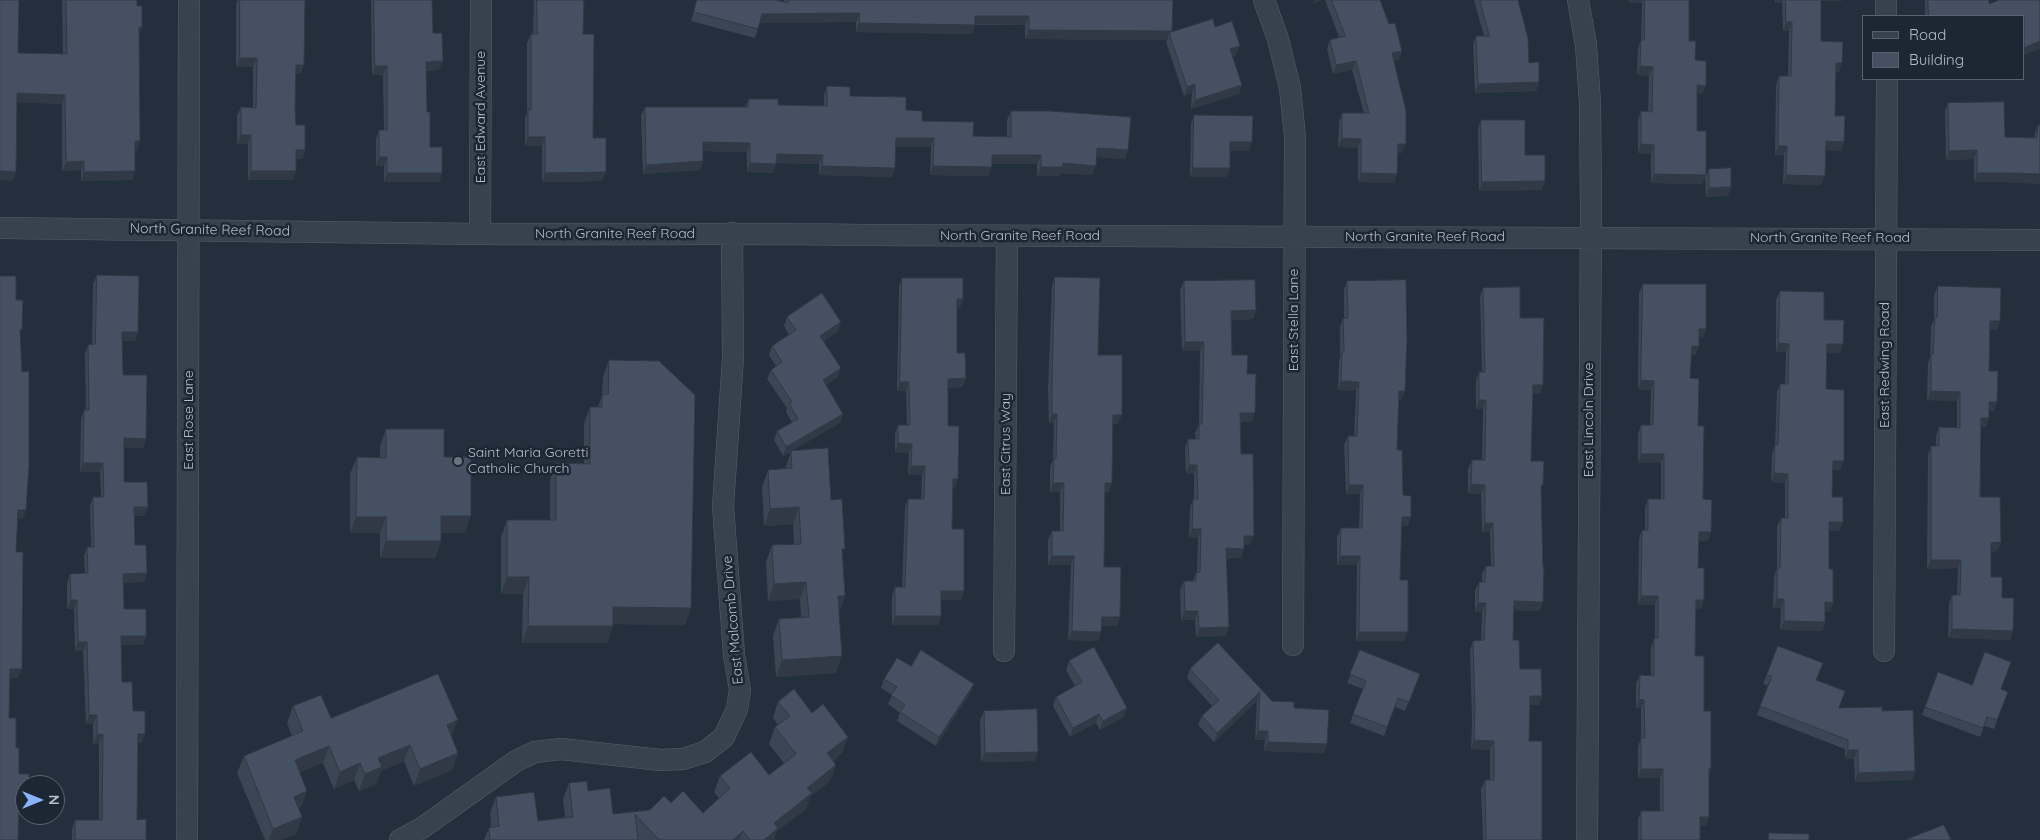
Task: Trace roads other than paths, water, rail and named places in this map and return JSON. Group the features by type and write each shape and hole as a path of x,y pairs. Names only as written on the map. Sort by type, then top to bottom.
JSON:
{"street":[{"name":"East Rose Lane","path":"187,840 189,0"},
{"name":"East Edward Avenue","path":"480,234 481,0"},
{"name":"East Stella Lane","path":"1264,0 1278,39 1290,88 1294,137 1293,645"},
{"name":"East Lincoln Drive","path":"1578,0 1586,45 1590,104 1587,840"},
{"path":"1886,0 1886,15"},
{"name":"East Redwing Road","path":"1884,651 1887,80"},
{"name":"North Granite Reef Road","path":"0,228 480,234 732,233 1006,236 2040,240"},
{"name":"East Malcomb Drive","path":"400,840 422,828 516,760 535,752 561,749 660,760 683,759 705,752 724,737 737,709 740,690 734,655 723,506 733,358 732,233"},
{"name":"East Citrus Way","path":"1004,651 1006,236"}],"place":[{"name":"Saint Maria Goretti Catholic Church","path":"458,461"}]}
